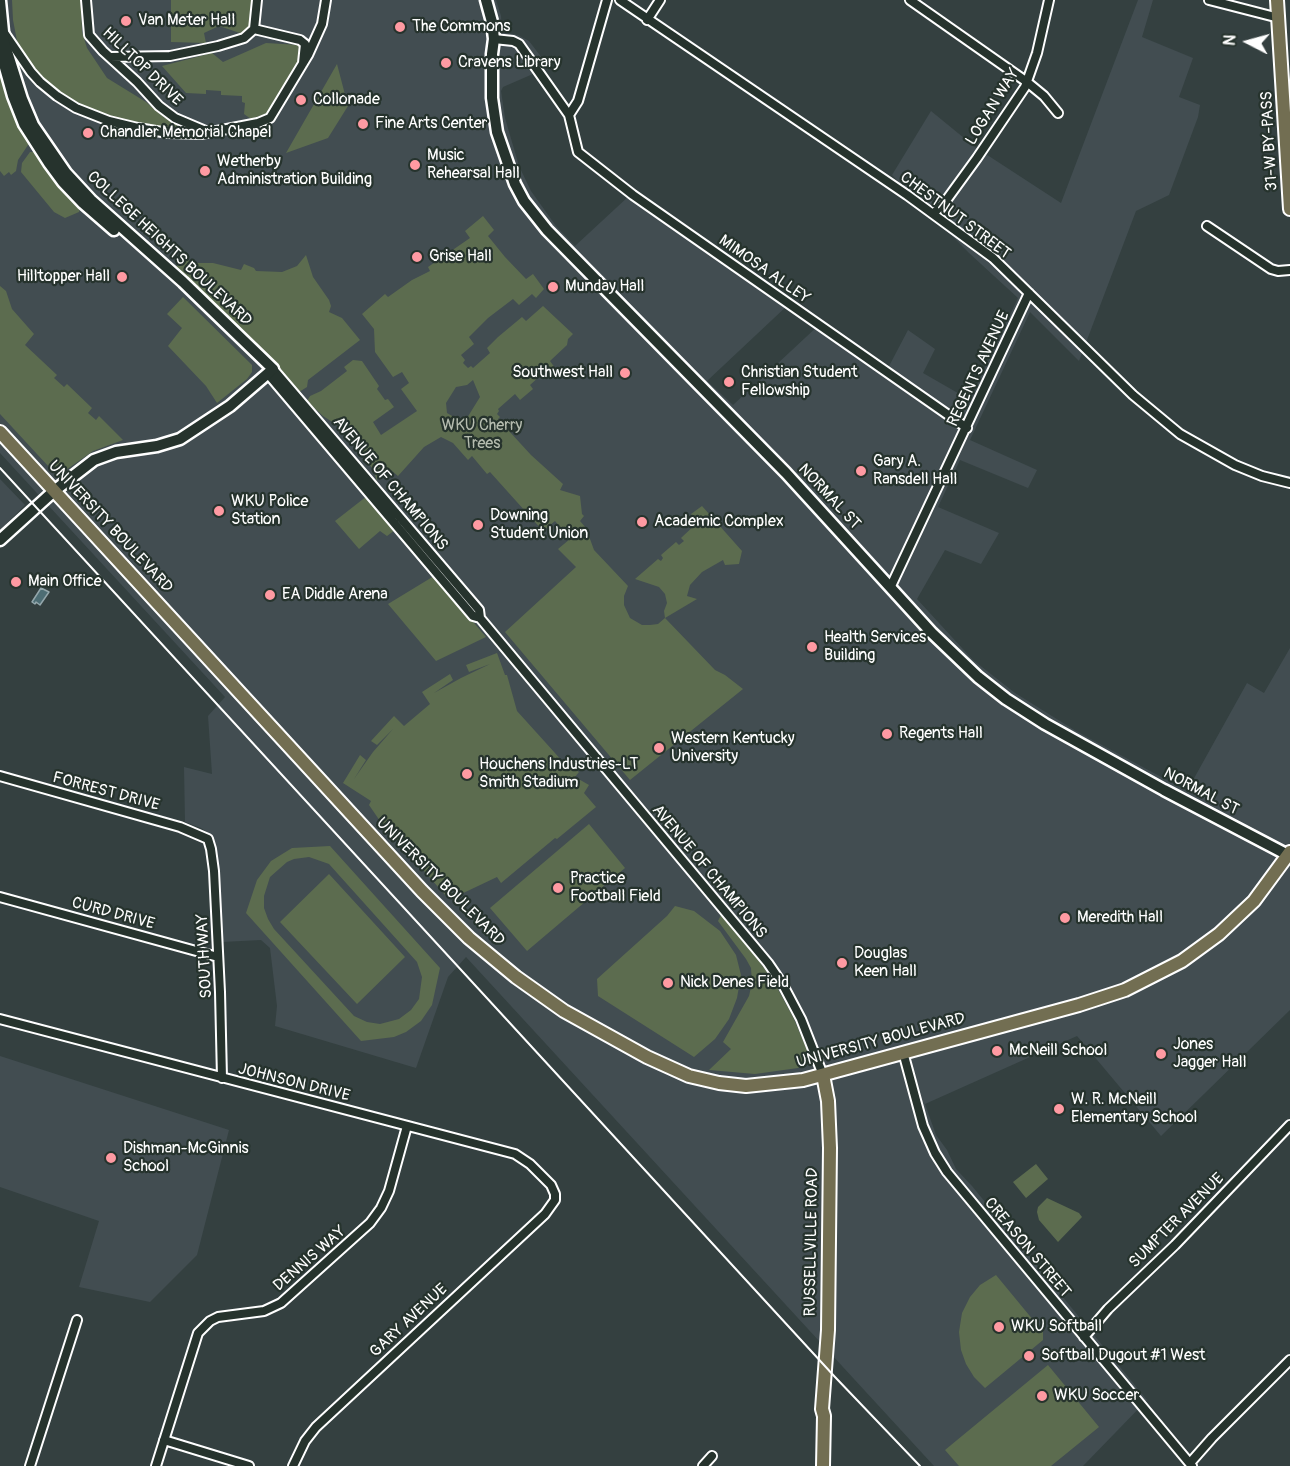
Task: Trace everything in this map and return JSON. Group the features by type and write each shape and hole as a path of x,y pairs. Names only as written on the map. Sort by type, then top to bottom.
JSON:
{"main road":[{"name":"31-W BY-PASS","path":"1277,0 1290,209"},
{"name":"UNIVERSITY BOULEVARD","path":"0,432 422,891 469,938 516,977 564,1011 653,1060 689,1076 719,1083 754,1086 804,1080 1125,990 1157,976 1202,948 1229,926 1260,894 1289,854"},
{"name":"RUSSELLVILLE ROAD","path":"823,1075 828,1103 830,1148 828,1330 822,1409 824,1416 823,1466"},
{"name":"RUSSELLVILLE ROAD","path":"814,1466 818,1415 822,1409"}],"street":[{"name":"HILLTOP DRIVE","path":"86,0 89,35 138,82 159,106 175,118 208,132"},
{"path":"110,57 170,56 227,44 244,38 254,29 257,0"},
{"path":"2,27 9,41 35,77 57,96 76,108 109,121 138,128 187,134 258,123 270,118 302,66 322,24 326,0"},
{"name":"NORMAL ST","path":"486,0 494,39 492,98 497,132 511,175 529,208 547,230 786,473 932,633 965,665 1021,709 1111,761 1289,854"},
{"path":"569,115 578,101 607,0"},
{"name":"CHESTNUT STREET","path":"620,0 933,214 993,258 1133,394 1180,434 1235,465 1262,476 1290,483"},
{"path":"647,20 660,0"},
{"path":"910,0 921,4 1027,81 1058,112"},
{"name":"LOGAN WAY","path":"933,214 945,202 977,158 1027,81 1037,53 1049,0"},
{"path":"1209,0 1279,18"},
{"name":"COLLEGE HEIGHTS BOULEVARD","path":"0,1 4,42 22,99 33,125 66,173 91,200 183,282 270,371"},
{"path":"254,29 303,42 302,66"},
{"name":"MIMOSA ALLEY","path":"494,39 519,44 569,115 578,152 625,189 967,428"},
{"path":"1207,226 1271,269 1290,270"},
{"name":"REGENTS AVENUE","path":"891,586 1029,293"},
{"path":"0,540 86,465 116,452 157,446 180,439 221,412 270,371"},
{"name":"AVENUE OF CHAMPIONS","path":"270,371 479,610 480,618 768,963 801,1019 823,1075"},
{"name":"FORREST DRIVE","path":"0,776 204,836"},
{"name":"SOUTH WAY","path":"204,836 210,843 213,862 222,1078"},
{"name":"CURD DRIVE","path":"0,897 218,957"},
{"name":"JOHNSON DRIVE","path":"0,1019 494,1148 522,1158 539,1171 551,1185 555,1194 553,1204"},
{"name":"CREASON STREET","path":"903,1053 923,1126 947,1173 1191,1465"},
{"name":"SUMPTER AVENUE","path":"1084,1337 1108,1309 1175,1245 1290,1125"},
{"name":"DENNIS WAY","path":"156,1466 194,1341 203,1326 218,1317 255,1313 273,1308 370,1223 381,1208 389,1191 406,1126"},
{"name":"GARY AVENUE","path":"293,1466 305,1441 316,1427 545,1214 553,1204"},
{"path":"30,1466 77,1320"},
{"path":"1191,1465 1212,1438 1290,1360"},
{"path":"164,1440 249,1466"},
{"path":"703,1466 711,1456"}],"shaded area":[{"name":"Western Kentucky University","path":"0,0 496,0 501,16 502,32 518,35 529,41 549,67 503,87 501,91 505,118 519,166 531,191 556,226 575,246 629,196 789,304 707,381 733,405 820,324 887,370 908,330 935,349 923,373 970,400 1018,298 969,253 892,175 931,111 975,147 1061,203 1138,0 1153,0 1142,37 1193,58 1179,97 1200,105 1198,117 1169,195 1136,211 1079,361 1030,312 970,440 1037,470 1028,488 960,460 938,507 999,533 981,564 945,550 917,599 973,660 1015,693 1076,731 1187,791 1247,683 1264,693 1290,648 1290,1010 1161,1136 1077,1036 925,1104 936,1135 947,1150 956,1169 1147,1400 1083,1466 934,1466 466,957 448,977 416,1068 275,1026 277,1006 270,948 261,940 222,942 218,855 215,842 210,834 201,828 185,822 184,767 212,774 208,716 225,697 0,453"},
{"path":"0,479 25,505 0,530"},
{"name":"Dishman-McGinnis School","path":"0,1056 229,1130 197,1255 150,1302 79,1287 99,1221 0,1187"}],"green space":[{"path":"12,0 81,0 82,32 87,48 107,78 146,102 165,118 200,132 130,124 83,108 57,94 32,72 18,46"},
{"path":"171,0 251,0 249,30 243,34 219,26 204,33 206,43 171,42"},
{"path":"266,43 299,45 298,66 268,113 251,119 244,114 245,103 242,102 242,96 221,95 221,91 206,90 206,94 186,93 162,66 212,53 223,62"},
{"path":"0,60 30,142 18,160 16,171 4,176 0,171"},
{"path":"337,64 348,106 328,138 286,153"},
{"path":"30,152 35,152 80,208 79,212 65,218 54,212 21,172 22,163"},
{"name":"WKU Cherry Trees","path":"483,216 494,230 488,236 505,257 526,279 533,274 544,289 536,298 532,294 519,305 513,299 488,318 469,337 474,344 461,355 465,360 463,363 468,368 471,366 473,368 490,353 487,348 498,337 522,317 526,321 543,306 573,334 568,339 567,345 550,361 555,368 543,379 540,376 530,385 533,389 520,400 515,394 498,409 497,414 500,417 498,419 531,455 563,484 560,490 580,496 584,516 580,521 586,528 594,550 628,586 624,596 624,605 630,618 642,625 650,625 658,624 665,618 715,670 743,689 630,780 505,632 576,567 558,549 570,539 555,521 543,531 490,472 487,474 472,456 468,460 453,443 441,437 424,447 398,476 384,469 377,475 377,482 374,471 337,425 307,401 310,396 321,391 347,371 344,367 353,360 362,361 379,386 377,389 394,407 373,422 381,435 417,411 401,389 409,383 402,372 393,377 375,352 374,329 362,314 385,294 388,297 412,280 430,271 428,267 470,238 465,231","holes":["473,380 480,397 467,418 459,420 447,413 446,403 456,387 467,385"]},
{"path":"306,255 313,277 329,300 331,306 329,312 342,318 360,340 308,380 307,387 299,392 175,272 175,269 180,261 193,260 195,263 213,263 241,270 244,264 256,271 282,272 297,266"},
{"path":"0,286 6,291 12,309 34,334 25,345 57,375 54,378 64,387 67,384 92,408 88,413 96,420 99,416 123,440 93,451 66,470 56,471 49,467 0,414"},
{"path":"183,297 252,365 252,372 247,379 217,403 206,386 168,346 182,328 167,314"},
{"path":"367,496 395,530 387,536 380,531 359,549 335,521"},
{"path":"702,506 742,551 739,564 725,565 723,560 702,572 690,585 687,596 697,599 665,618 664,611 667,603 665,594 659,587 635,579 658,559 661,561 663,558 661,555 676,542 679,545 684,541 681,538 698,522 691,514"},
{"path":"434,576 486,637 436,661 388,604"},
{"name":"Houchens Industries-LT Smith Stadium","path":"497,653 505,675 507,675 517,711 564,763 579,772 575,777 589,785 584,793 596,807 501,883 497,877 457,896 453,887 451,888 452,893 446,896 380,821 369,805 371,801 343,783 360,755 366,760 354,779 393,729 377,745 371,741 394,716 404,726 430,704 422,692 450,674 453,680 434,693 490,664 469,672 466,665"},
{"name":"Practice Football Field","path":"589,824 625,868 527,951 490,908"},
{"path":"330,846 440,968 432,1005 421,1021 406,1032 394,1037 361,1041 246,913 257,880 271,861 292,848","holes":["309,857 329,864 417,962 422,977 419,999 411,1010 399,1019 380,1024 367,1022 354,1016 274,929 268,919 264,908 264,896 270,877 294,859"]},
{"path":"329,874 405,957 357,1004 280,922"},
{"name":"Nick Denes Field","path":"675,906 694,911 720,931 736,955 741,975 737,998 729,1019 715,1039 694,1057 598,996 597,979 667,916"},
{"path":"721,915 752,951 774,982 793,1017 808,1052 806,1061 798,1068 755,1074 709,1070 731,1049 723,1042 749,996 752,983 751,968 718,921"},
{"path":"1036,1164 1048,1179 1026,1198 1013,1182"},
{"path":"1047,1198 1079,1213 1082,1217 1058,1242 1039,1220 1037,1212 1038,1207"},
{"name":"WKU Softball","path":"996,1275 1043,1332 1043,1340 985,1388 966,1364 961,1350 959,1332 962,1313 970,1297 980,1285"},
{"name":"WKU Soccer","path":"1048,1365 1099,1427 1051,1466 959,1466 945,1450"}],"water":[{"path":"41,588 49,592 40,605 36,602 35,604 32,602"}],"railway":[{"path":"0,468 835,1377 920,1466"}],"place":[{"name":"Van Meter Hall","path":"126,21"},
{"name":"The Commons","path":"400,27"},
{"name":"Cravens Library","path":"446,63"},
{"name":"Collonade","path":"301,100"},
{"name":"Fine Arts Center","path":"363,124"},
{"name":"Chandler Memorial Chapel","path":"88,133"},
{"name":"Music Rehearsal Hall","path":"415,165"},
{"name":"Wetherby Administration Building","path":"205,171"},
{"name":"Grise Hall","path":"417,257"},
{"name":"Hilltopper Hall","path":"122,277"},
{"name":"Munday Hall","path":"553,287"},
{"name":"Southwest Hall","path":"625,373"},
{"name":"Christian Student Fellowship","path":"729,382"},
{"name":"Gary A. Ransdell Hall","path":"861,471"},
{"name":"WKU Police Station","path":"219,511"},
{"name":"Academic Complex","path":"642,522"},
{"name":"Downing Student Union","path":"478,525"},
{"name":"Main Office","path":"16,582"},
{"name":"EA Diddle Arena","path":"270,595"},
{"name":"Health Services Building","path":"812,647"},
{"name":"Regents Hall","path":"887,734"},
{"name":"Western Kentucky University","path":"659,748"},
{"name":"Houchens Industries-LT Smith Stadium","path":"467,774"},
{"name":"Practice Football Field","path":"558,888"},
{"name":"Meredith Hall","path":"1065,918"},
{"name":"Douglas Keen Hall","path":"842,963"},
{"name":"Nick Denes Field","path":"668,983"},
{"name":"McNeill School","path":"997,1051"},
{"name":"Jones Jagger Hall","path":"1161,1054"},
{"name":"W. R. McNeill Elementary School","path":"1059,1109"},
{"name":"Dishman-McGinnis School","path":"111,1158"},
{"name":"WKU Softball","path":"999,1327"},
{"name":"Softball Dugout #1 West","path":"1029,1356"},
{"name":"WKU Soccer","path":"1042,1396"}]}
